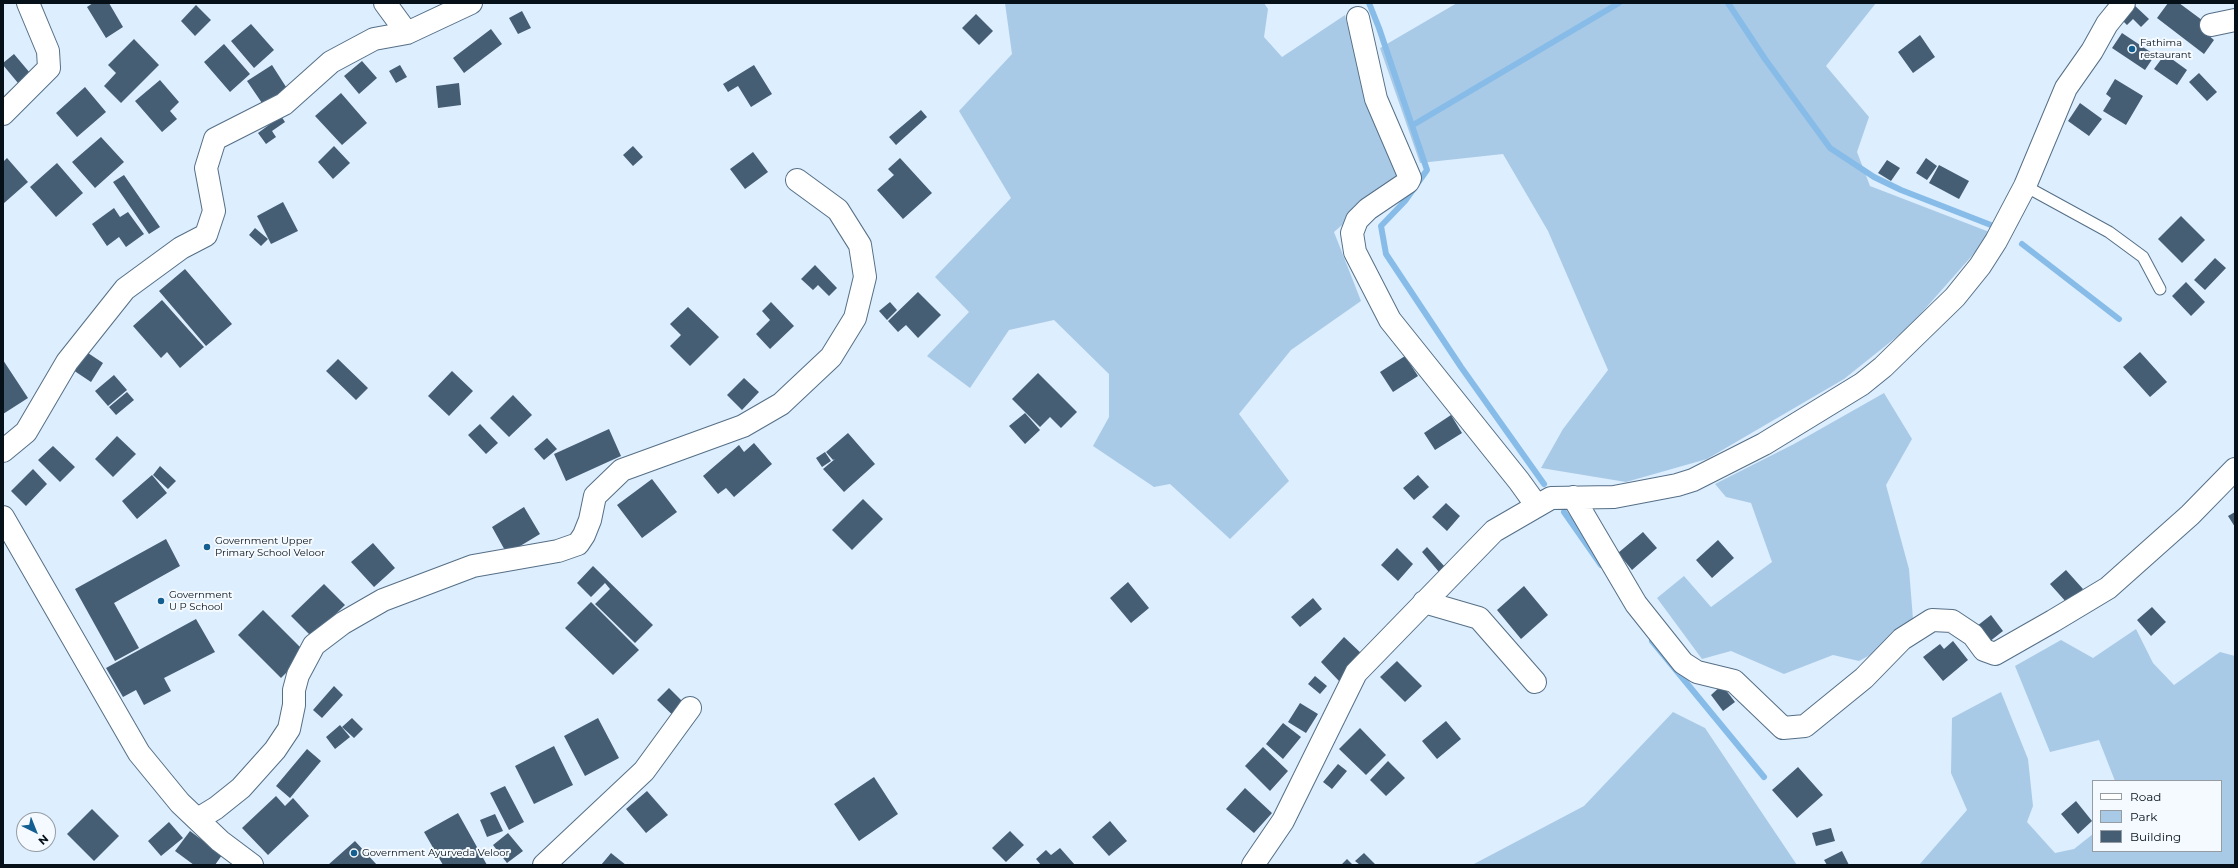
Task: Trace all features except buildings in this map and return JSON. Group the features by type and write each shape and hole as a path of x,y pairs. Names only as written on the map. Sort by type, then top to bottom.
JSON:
{"street":[{"path":"3,114 49,68 48,52 28,3"},
{"path":"385,3 407,33"},
{"path":"3,451 26,432 67,362 125,289 182,248 206,235 214,211 206,168 215,138 284,104 331,62 374,39 407,33 471,3"},
{"path":"1253,865 1283,821 1356,673 1494,531 1551,498 1614,498 1693,480 1764,444 1862,384 1883,367 1955,297 1992,247 2025,186 2066,88 2092,51 2107,24 2124,3"},
{"path":"1358,18 1376,99 1410,178 1408,182 1368,209 1357,220 1352,233 1355,252 1390,320 1519,481 1537,506"},
{"path":"2211,25 2235,20"},
{"path":"198,820 241,788 275,750 289,729 294,705 294,690 298,675 314,645 343,623 383,600 473,566 558,551 578,544 584,536 590,520 595,496 622,470 743,426 781,404 831,357 855,318 865,277 860,245 838,210 797,180"},
{"path":"1573,497 1636,604 1683,663 1696,672 1734,681 1783,728 1806,726 1864,678 1902,639 1932,620 1952,621 1973,635 1984,650 1995,654 2053,622 2108,588 2190,516 2235,469"},
{"path":"3,517 139,754 180,803 220,841 252,865"},
{"path":"1424,602 1479,618 1535,682"},
{"path":"544,865 644,771 690,708"}],"lane":[{"path":"2025,186 2109,232 2143,257 2160,288"}],"green space":[{"path":"1005,3 1264,3 1268,9 1264,37 1282,57 1345,15 1367,101 1401,174 1334,232 1361,301 1291,350 1239,414 1289,481 1230,539 1170,484 1154,487 1093,446 1109,417 1109,374 1054,320 1009,330 970,388 927,356 969,312 935,277 1011,198 959,111 1012,54"},
{"path":"1457,3 1876,3 1826,66 1869,117 1857,152 1870,186 1992,233 1909,327 1844,379 1707,459 1626,482 1541,468 1563,429 1608,370 1548,231 1503,154 1420,163 1380,48"},
{"path":"1884,393 1912,439 1886,485 1909,569 1913,619 1883,648 1859,661 1833,655 1784,674 1731,651 1702,659 1657,598 1684,576 1711,607 1772,562 1751,503 1726,497 1715,484 1794,444"},
{"path":"2136,629 2153,663 2174,685 2220,652 2235,656 2235,865 1919,865 1967,810 1951,773 1952,718 2001,692 2028,759 2033,806 2027,822 2055,853 2074,849 2092,835 2092,852 2222,852 2222,780 2115,780 2099,740 2050,752 2015,666 2061,640 2093,658"},
{"path":"1673,712 1705,728 1797,865 1472,865 1584,806"}],"waterway":[{"path":"1369,3 1379,28 1427,170 1405,201 1381,226 1386,254 1461,367 1544,484"},
{"path":"1413,125 1619,3"},
{"path":"1728,3 1765,59 1830,148 1874,177 1901,190 1996,227"},
{"path":"2022,244 2119,319"},
{"path":"1564,512 1601,565"},
{"path":"1652,641 1764,777"}],"place":[{"name":"Fathima restaurant","path":"2132,49"},
{"name":"Government Upper Primary School Veloor","path":"207,547"},
{"name":"Government U P School","path":"161,601"},
{"name":"Government Ayurveda Veloor","path":"354,853"}]}
